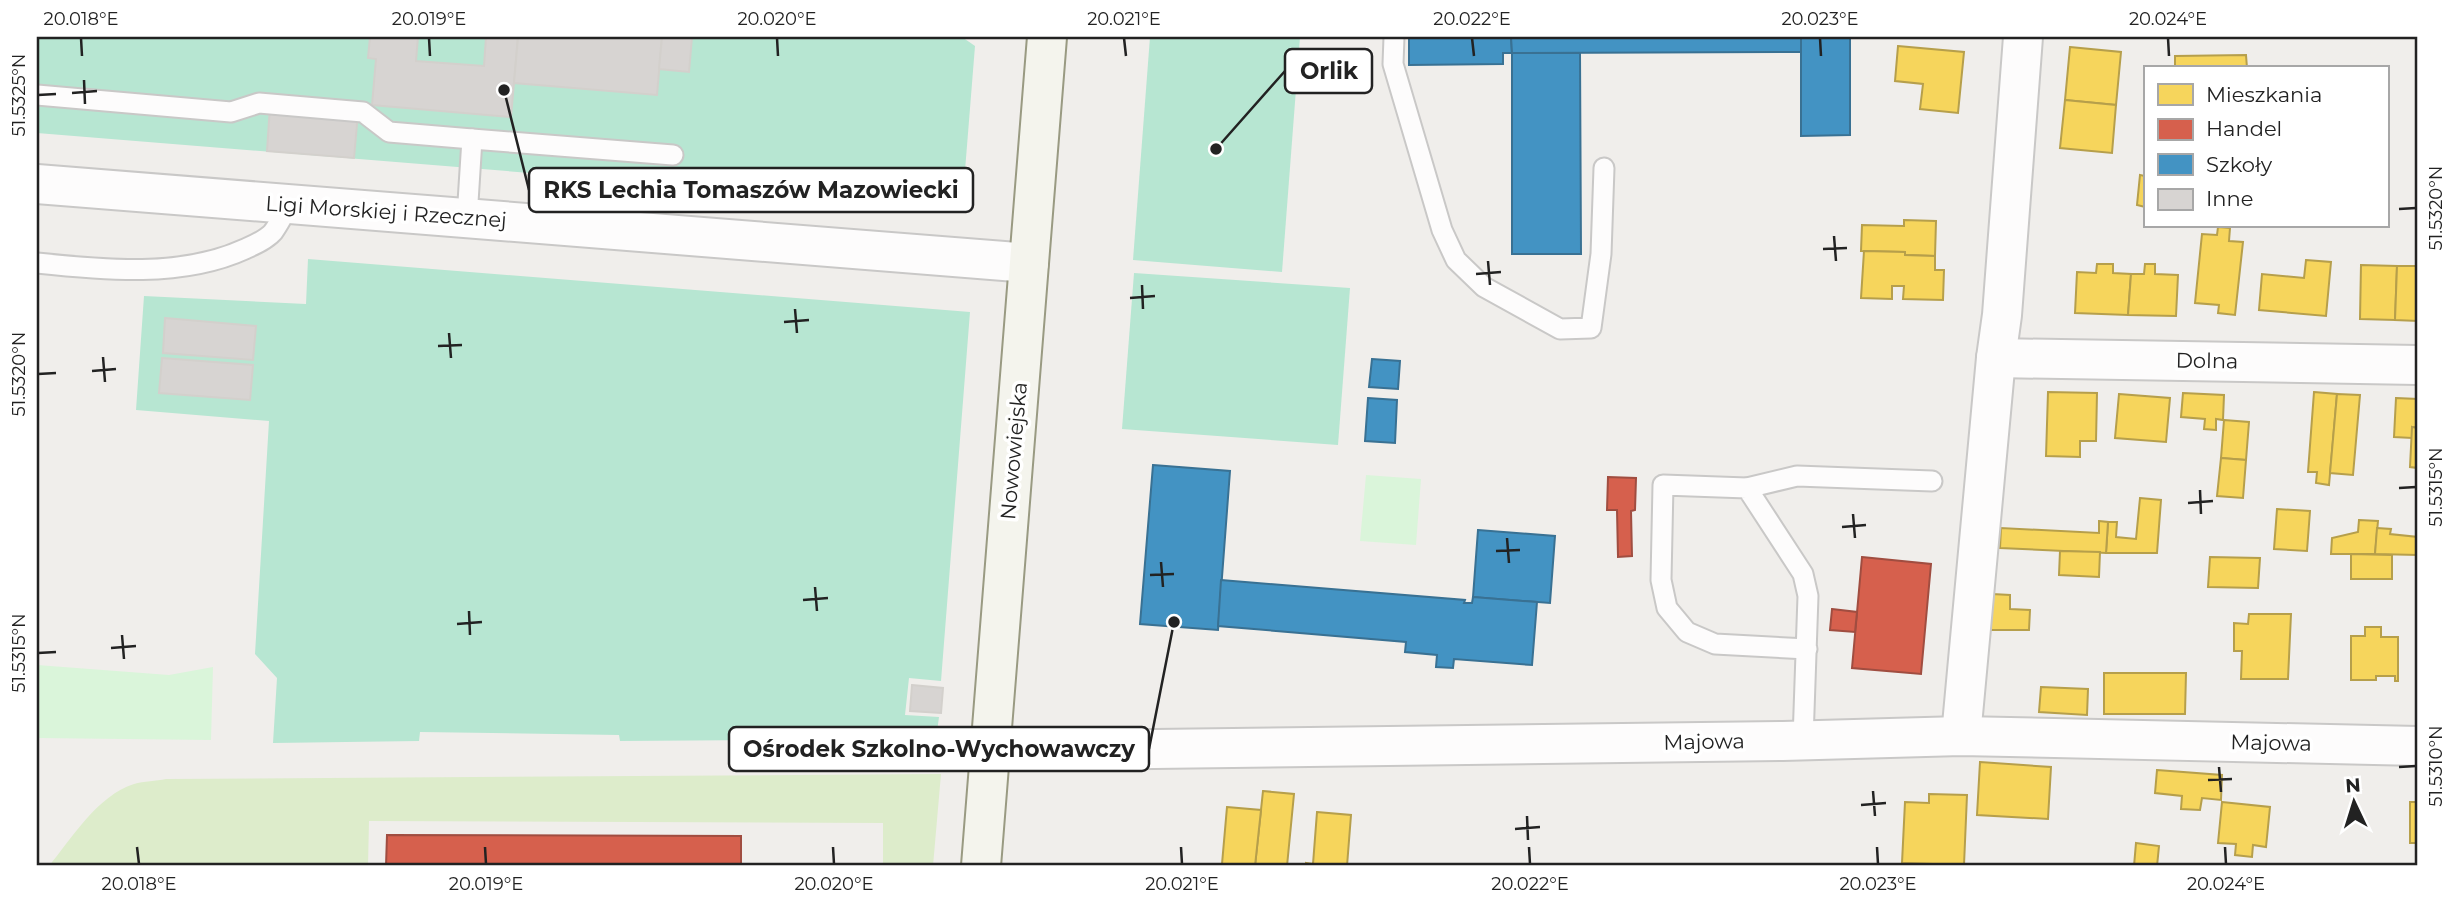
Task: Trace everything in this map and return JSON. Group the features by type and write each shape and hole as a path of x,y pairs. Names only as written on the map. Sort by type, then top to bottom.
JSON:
{"street":[{"name":"Nowowiejska","path":"981,866 1047,37"},
{"path":"1961,736 2002,314 2023,37"},
{"name":"Ligi Morskiej i Rzecznej","path":"37,184 1029,263"},
{"name":"Dolna","path":"1996,358 2418,365"},
{"name":"Majowa","path":"990,751 1961,736 2418,746"}],"lane":[{"path":"1394,37 1393,64 1442,230 1457,260 1484,287 1560,329 1591,328 1601,254 1604,168"},
{"path":"37,95 231,112 259,103 363,112 388,132 673,155"},
{"path":"467,218 472,139"},
{"path":"37,263 114,269 194,265 236,253 255,244 272,233 290,204"},
{"path":"1807,649 1715,643 1687,632 1667,608 1661,580 1662,485 1747,488 1797,475 1931,481"},
{"path":"1747,488 1803,574 1808,596 1803,740"}],"green space":[{"path":"37,37 962,37 975,46 962,208 37,133"},
{"path":"1150,37 1300,37 1282,272 1133,260"},
{"path":"308,259 970,312 941,681 909,678 905,715 939,717 936,739 620,741 619,735 420,732 419,741 273,743 277,678 255,654 269,421 136,410 144,296 306,304"},
{"path":"1134,273 1350,288 1338,445 1122,429"},
{"path":"1366,475 1421,479 1416,545 1360,541"},
{"path":"37,665 169,675 213,667 211,740 37,738"},
{"path":"941,774 933,866 883,866 883,823 369,821 368,866 49,866 86,819 108,798 134,784 166,779"}],"building: Mieszkania":[{"path":"1898,46 1964,52 1958,113 1920,109 1923,84 1895,81"},
{"path":"2070,47 2121,52 2116,105 2065,100"},
{"path":"2246,55 2247,66 2175,66 2175,56"},
{"path":"2065,100 2116,105 2112,153 2060,148"},
{"path":"2140,175 2144,176 2144,207 2137,205"},
{"path":"1904,220 1936,221 1935,256 1861,251 1862,225 1904,226"},
{"path":"2218,228 2230,228 2229,241 2243,242 2235,315 2218,313 2219,305 2195,303 2202,234 2217,235"},
{"path":"1864,251 1935,256 1935,270 1944,270 1943,300 1903,299 1904,286 1892,286 1892,299 1861,298"},
{"path":"2306,260 2331,262 2326,316 2259,310 2262,274 2304,278"},
{"path":"2097,264 2113,264 2113,273 2131,274 2128,315 2075,313 2077,272 2096,273"},
{"path":"2145,264 2155,264 2155,274 2178,275 2176,316 2128,315 2131,274 2144,274"},
{"path":"2361,265 2397,266 2395,320 2360,319"},
{"path":"2397,266 2418,266 2418,321 2395,320"},
{"path":"2048,392 2097,393 2096,441 2080,441 2080,457 2046,456"},
{"path":"2314,392 2337,394 2329,485 2316,483 2317,472 2308,472"},
{"path":"2183,393 2224,395 2223,420 2216,419 2216,430 2204,429 2205,419 2181,417"},
{"path":"2119,394 2170,398 2166,442 2115,438"},
{"path":"2337,394 2360,395 2353,475 2330,473"},
{"path":"2396,398 2418,399 2418,428 2412,427 2412,438 2394,437"},
{"path":"2224,420 2249,422 2246,460 2221,458"},
{"path":"2412,427 2418,428 2418,468 2410,467"},
{"path":"2221,458 2246,460 2243,498 2217,496"},
{"path":"2140,498 2161,500 2157,553 2106,553 2108,522 2117,522 2116,537 2136,539"},
{"path":"2277,509 2310,511 2307,551 2274,549"},
{"path":"2359,520 2378,521 2375,554 2331,554 2332,538 2358,532"},
{"path":"2099,521 2108,522 2106,553 2000,548 2001,528 2099,533"},
{"path":"2377,528 2391,529 2390,534 2418,537 2418,555 2375,554"},
{"path":"2060,551 2100,552 2099,577 2059,575"},
{"path":"2351,554 2392,555 2392,579 2351,579"},
{"path":"2210,557 2260,558 2258,588 2208,587"},
{"path":"1992,594 2010,595 2010,609 2030,610 2029,630 1990,630"},
{"path":"2249,614 2291,614 2288,679 2241,679 2242,651 2234,651 2234,623 2248,624"},
{"path":"2365,627 2381,627 2381,637 2398,637 2398,681 2395,681 2395,676 2376,676 2376,680 2351,680 2351,636 2365,636"},
{"path":"2104,673 2186,673 2185,714 2104,714"},
{"path":"2041,687 2088,689 2087,715 2039,712"},
{"path":"1980,762 2051,767 2048,819 1977,815"},
{"path":"2157,770 2222,775 2221,800 2202,798 2200,810 2181,809 2182,796 2155,793"},
{"path":"1263,791 1294,794 1287,866 1255,866"},
{"path":"1929,794 1967,795 1964,865 1902,863 1905,802 1929,803"},
{"path":"2222,802 2270,807 2266,847 2253,845 2252,857 2235,855 2236,844 2218,843"},
{"path":"2410,802 2418,802 2418,843 2410,843"},
{"path":"1227,807 1261,810 1255,866 1222,864"},
{"path":"1317,812 1351,815 1347,866 1306,866 1306,863 1313,864"},
{"path":"2136,843 2159,846 2157,866 2134,866"}],"building: Handel":[{"path":"1608,477 1636,478 1635,510 1631,511 1632,556 1618,557 1617,510 1607,510"},
{"path":"1862,557 1931,564 1921,674 1852,668"},
{"path":"1832,609 1857,612 1855,632 1830,630"},
{"path":"387,835 741,836 741,866 386,866"}],"building: Szkoły":[{"path":"1409,37 1511,37 1512,53 1503,53 1503,64 1409,65"},
{"path":"1511,37 1801,37 1801,52 1512,53"},
{"path":"1801,37 1850,37 1850,135 1801,136"},
{"path":"1512,53 1580,53 1581,254 1512,254"},
{"path":"1372,359 1400,361 1398,389 1369,387"},
{"path":"1368,398 1397,400 1395,443 1365,441"},
{"path":"1153,465 1230,471 1218,630 1140,624"},
{"path":"1478,530 1555,536 1550,603 1473,597"},
{"path":"1221,580 1465,600 1464,603 1472,603 1473,597 1537,602 1532,665 1454,659 1453,668 1436,667 1437,655 1405,652 1406,642 1218,626"}],"building: Inne":[{"path":"370,37 418,37 416,61 484,66 486,37 518,37 511,117 372,105 376,59 368,58"},
{"path":"518,37 662,37 657,95 514,83"},
{"path":"662,37 692,37 689,72 659,69"},
{"path":"270,106 358,113 354,158 267,151"},
{"path":"165,318 256,326 253,360 163,353"},
{"path":"162,358 253,365 250,400 159,393"},
{"path":"912,685 943,688 941,713 910,711"}],"place":[{"name":"RKS Lechia Tomaszów Mazowiecki","path":"504,90"},
{"name":"Orlik","path":"1216,149"},
{"name":"Ośrodek Szkolno-Wychowawczy","path":"1174,622"}]}
